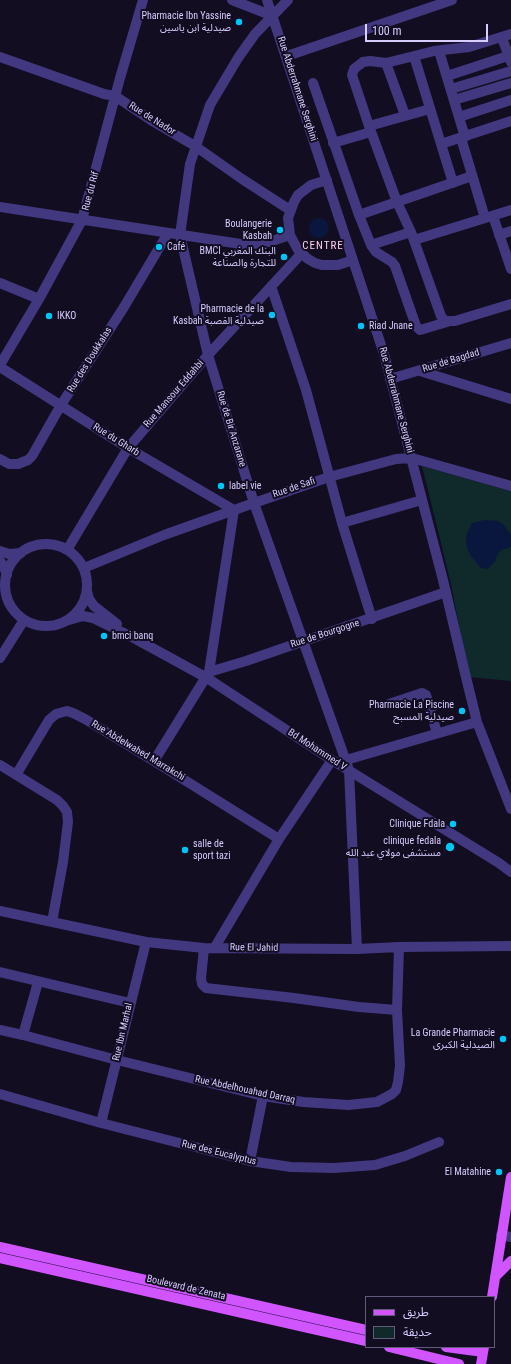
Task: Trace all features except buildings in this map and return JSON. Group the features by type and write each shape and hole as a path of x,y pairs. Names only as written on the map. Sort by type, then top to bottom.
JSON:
{"main road":[{"path":"492,1296 494,1278 506,1236 511,1177"},
{"name":"Boulevard de Zenata","path":"0,1247 365,1330"},
{"name":"Boulevard de Zenata","path":"0,1258 365,1341"},
{"path":"494,1278 511,1261"},
{"path":"265,1318 267,1308"},
{"path":"393,1348 455,1363"},
{"path":"455,1363 450,1348 484,1350 482,1364"}],"street":[{"name":"Rue du Rif","path":"0,366 82,220 115,96 143,0"},
{"path":"232,0 273,16"},
{"name":"Rue Abderrahmane Serghini","path":"267,0 287,56 384,354 446,592 477,722 511,809"},
{"name":"Rue de Bir Anzarane","path":"288,0 255,34 224,80 210,105 190,164 180,235 208,355 254,503 349,770 357,949"},
{"path":"287,56 452,0"},
{"path":"447,76 510,58 506,36 469,47 439,51 386,63 370,61 364,62 358,65 353,71 354,81 370,129 397,202 412,236 438,308 443,319 447,322"},
{"path":"439,51 459,117 472,176 489,217 508,252 511,269"},
{"path":"414,56 453,183"},
{"name":"Rue de Nador","path":"0,57 104,94 115,96 154,122 195,146 290,210"},
{"path":"386,63 405,115"},
{"path":"451,89 511,71"},
{"path":"313,83 371,246 376,252 392,262 395,266 415,324 419,330 511,304"},
{"path":"454,100 511,83"},
{"path":"459,117 511,100"},
{"path":"334,143 405,115 430,109"},
{"path":"441,144 511,121"},
{"path":"359,214 472,176"},
{"path":"327,180 315,183 298,195 290,210 288,226 290,235 294,245 302,254 315,263 322,265 338,265 353,260"},
{"path":"0,207 246,245 269,242 290,235"},
{"path":"371,246 489,217 511,210"},
{"path":"499,235 511,231"},
{"name":"Rue des Doukkalas","path":"0,459 9,464 22,464 32,456 168,233"},
{"name":"Rue Mansour Eddahbi","path":"67,550 128,448 208,355 302,254"},
{"path":"0,283 39,299"},
{"path":"271,286 306,390 342,523 372,619"},
{"name":"Rue de Bagdad","path":"390,379 511,343"},
{"name":"Rue du Gharb","path":"0,366 128,448 234,510"},
{"path":"420,371 511,399"},
{"name":"Rue de Safi","path":"84,568 164,535 329,476 396,459 412,458 511,486"},
{"path":"342,523 422,500"},
{"path":"154,761 208,675 234,510"},
{"path":"48,544 67,550 77,558 84,568 87,579 87,591 84,602 78,612 69,620 58,625 34,625 24,620 13,610 3,597 10,567 21,554 29,548 39,545 48,544"},
{"path":"0,551 9,554 21,554"},
{"path":"0,562 7,575"},
{"name":"Bd Mohammed V","path":"87,591 89,599 94,606 134,638"},
{"name":"Rue de Bourgogne","path":"208,675 446,592"},
{"name":"Bd Mohammed V","path":"69,620 88,616 208,675 332,760 499,863 511,872"},
{"path":"0,658 24,620"},
{"path":"389,704 422,693 426,695 437,734"},
{"name":"Rue Abdelwahed Marrakchi","path":"16,775 49,720 56,714 68,711 85,719 280,839"},
{"path":"346,760 477,722"},
{"path":"215,947 280,839 332,760"},
{"path":"0,765 57,800 66,812 68,822 63,862 52,922"},
{"name":"Bd Mohammed V","path":"499,863 511,865"},
{"name":"Rue El Jahid","path":"0,911 146,942 204,948 357,949 511,946"},
{"name":"Rue Ibn Marhal","path":"101,1123 146,942"},
{"name":"Rue Abdelhouahad Darraq","path":"0,1030 263,1096 303,1102 348,1105 377,1102 396,1090 399,1074 400,1066 397,1010 399,947"},
{"path":"204,948 201,978 202,984 206,988 359,1007 397,1010"},
{"path":"0,972 130,1003"},
{"path":"23,1035 38,982"},
{"name":"Rue des Eucalyptus","path":"0,1094 101,1123 250,1161 297,1168 363,1167 384,1163 439,1142"},
{"path":"250,1161 263,1096"}],"green space":[{"path":"422,466 511,491 511,681 469,677 451,584"}],"water":[{"path":"319,218 326,221 329,228 326,235 319,238 312,235 309,228 312,221"},
{"path":"485,520 498,521 503,524 511,534 511,547 501,550 496,557 495,562 487,569 481,568 471,556 467,548 466,536 472,523"}],"place":[{"name":"Pharmacie Ibn Yassine صيدلية ابن ياسين","path":"239,22"},
{"name":"Boulangerie Kasbah","path":"280,230"},
{"name":"Café","path":"159,247"},
{"name":"BMCI البنك المغربي للتجارة والصناعة","path":"284,257"},
{"name":"Pharmacie de la Kasbah صيدلية القصبة","path":"272,315"},
{"name":"IKKO","path":"49,316"},
{"name":"Riad Jnane","path":"361,326"},
{"name":"label vie","path":"221,486"},
{"name":"bmci banq","path":"104,636"},
{"name":"Pharmacie La Piscine صيدلية المسبح","path":"462,711"},
{"name":"Clinique Fdala","path":"453,824"},
{"name":"clinique fedala مستشفى مولاي عبد الله","path":"450,847"},
{"name":"salle de sport tazi","path":"185,850"},
{"name":"La Grande Pharmacie الصيدلية الكبرى","path":"503,1039"},
{"name":"El Matahine","path":"499,1172"}],"district":[{"name":"CENTRE","path":"323,246"}]}
